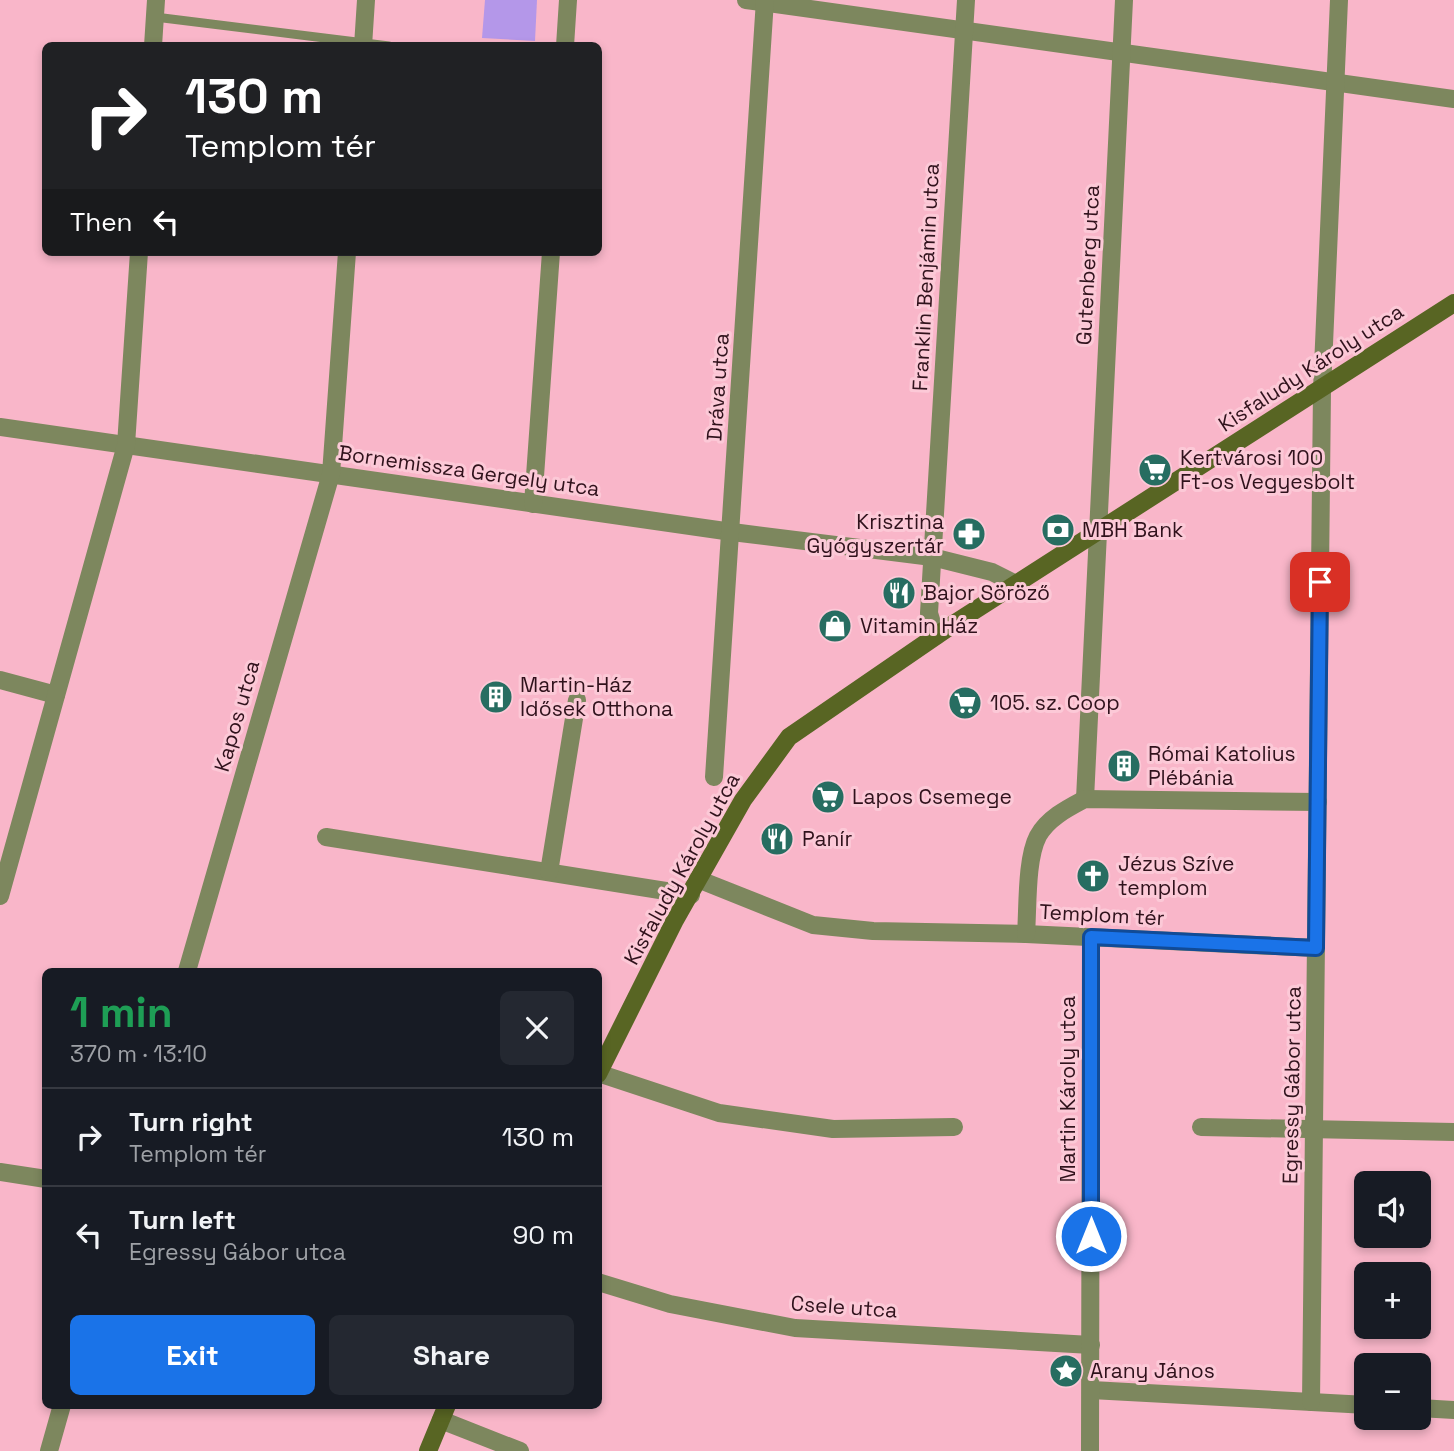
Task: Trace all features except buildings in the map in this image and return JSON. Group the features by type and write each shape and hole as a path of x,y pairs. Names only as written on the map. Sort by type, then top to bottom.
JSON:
{"main road":[{"name":"Kisfaludy Károly utca","path":"602,1067 743,800 788,750 789,737 936,636 1454,303"},
{"path":"428,1451 444,1413"}],"street":[{"path":"363,42 366,0"},
{"path":"565,42 568,0"},
{"path":"746,0 1454,99"},
{"name":"Franklin Benjámin utca","path":"932,557 966,0"},
{"name":"Gutenberg utca","path":"1098,532 1124,0"},
{"name":"Egressy Gábor utca","path":"1311,1402 1322,390 1339,0"},
{"name":"Dráva utca","path":"714,777 765,1"},
{"path":"153,42 156,8"},
{"path":"0,896 126,445 139,256"},
{"name":"Kapos utca","path":"188,968 331,474 347,256"},
{"path":"534,503 551,256"},
{"name":"Bornemissza Gergely utca","path":"0,426 732,532 932,557"},
{"path":"1098,532 1085,799 1318,802"},
{"path":"936,636 929,613 932,557 992,572 1016,584"},
{"path":"0,680 56,695"},
{"path":"549,872 577,700"},
{"name":"Templom tér","path":"1085,799 1060,811 1038,836 1031,865 1026,934 1316,948"},
{"path":"326,836 549,872 696,888 813,925 873,931 1026,934"},
{"name":"Martin Károly utca","path":"1090,1451 1091,937"},
{"path":"602,1074 719,1113 833,1129 954,1128"},
{"path":"1201,1127 1454,1132"},
{"path":"0,1172 42,1178"},
{"name":"Csele utca","path":"602,1283 670,1304 795,1328 1091,1345"},
{"path":"1091,1390 1354,1404"},
{"path":"1431,1408 1454,1409"},
{"path":"49,1451 61,1409"},
{"path":"444,1413 520,1451"}],"lane":[{"path":"156,8 352,42"}],"shaded area":[{"path":"485,0 537,0 535,41 482,38"}],"place":[{"name":"Kertvárosi 100 Ft-os Vegyesbolt","path":"1155,470"},
{"name":"MBH Bank","path":"1058,530"},
{"name":"Krisztina Gyógyszertár","path":"969,534"},
{"name":"Bajor Söröző","path":"899,593"},
{"name":"Vitamin Ház","path":"835,626"},
{"name":"Martin-Ház Idősek Otthona","path":"496,697"},
{"name":"105. sz. Coop","path":"965,703"},
{"name":"Római Katolius Plébánia","path":"1124,766"},
{"name":"Lapos Csemege","path":"828,797"},
{"name":"Panír","path":"777,839"},
{"name":"Jézus Szíve templom","path":"1093,876"},
{"name":"Arany János","path":"1066,1371"}],"route":[{"path":"1091,1236 1091,937 1316,948 1320,582"}]}
